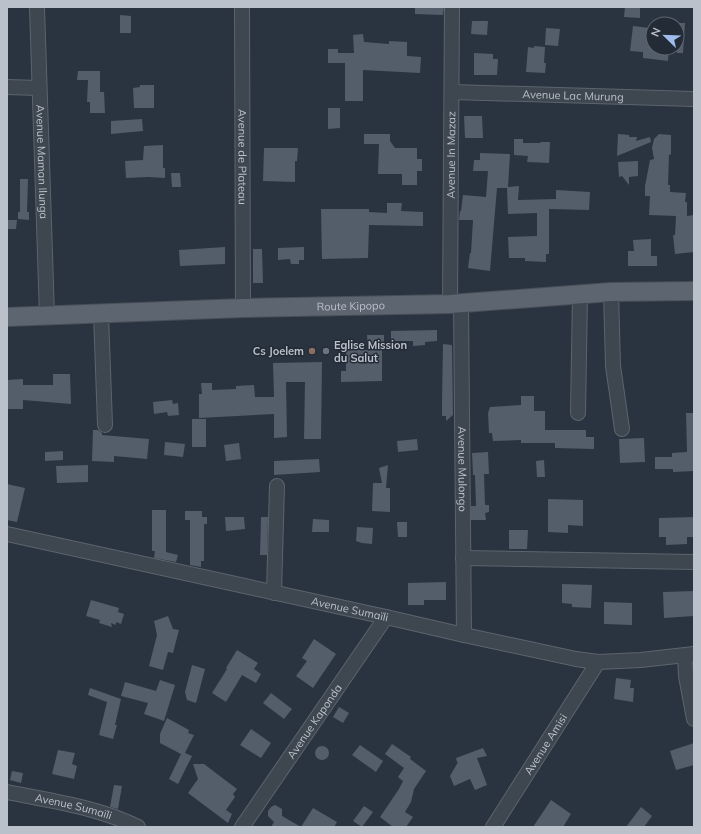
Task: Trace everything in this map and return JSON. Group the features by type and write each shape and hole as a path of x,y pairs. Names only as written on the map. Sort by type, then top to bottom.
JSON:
{"main road":[{"name":"Route Kipopo","path":"7,317 242,308 456,303 611,292 694,291"}],"street":[{"name":"Avenue Maman Ilunga","path":"37,7 46,316"},
{"name":"Avenue de Plateau","path":"242,7 242,308"},
{"name":"Avenue In Mazaz","path":"452,7 456,303"},
{"path":"7,87 39,88"},
{"name":"Avenue Lac Murung","path":"452,92 694,99"},
{"path":"611,292 613,366 622,429"},
{"path":"578,413 580,294"},
{"name":"Avenue Mulongo","path":"456,303 464,635"},
{"path":"101,314 104,426"},
{"path":"274,593 277,486"},
{"name":"Avenue Sumaïli","path":"7,534 464,635 598,662 641,660 690,655"},
{"path":"463,558 694,562"},
{"name":"Avenue Kaponda","path":"242,827 386,617"},
{"path":"690,655 686,676 694,719"},
{"name":"Avenue Amisi","path":"493,827 598,662"},
{"name":"Avenue Sumaïli","path":"7,792 96,811 122,819 138,827"}],"building":[{"path":"415,7 444,7 443,15 415,14"},
{"path":"625,7 640,7 640,18 624,17"},
{"path":"120,15 131,16 131,33 120,33"},
{"path":"472,21 488,21 487,35 471,34"},
{"path":"633,26 645,27 645,56 668,56 668,61 643,58 643,52 630,51"},
{"path":"546,28 560,29 558,46 545,45"},
{"path":"363,34 364,42 389,44 389,41 407,42 407,56 421,57 420,73 363,70 363,101 345,101 345,63 328,63 328,49 338,49 338,53 354,53 353,35"},
{"path":"534,46 545,47 545,73 526,72 528,47 534,48"},
{"path":"474,53 493,54 493,59 498,59 497,75 474,75"},
{"path":"78,71 100,71 100,92 104,92 105,113 90,113 90,102 87,102 88,80 77,80"},
{"path":"140,85 154,85 154,108 134,108 133,88 140,87"},
{"path":"328,108 340,108 340,128 328,129"},
{"path":"464,116 482,116 483,138 465,138"},
{"path":"142,119 143,131 111,134 111,121"},
{"path":"364,134 390,134 390,141 395,148 417,148 417,159 422,159 422,171 417,171 417,185 402,185 402,174 378,174 379,144 364,144"},
{"path":"618,134 629,135 629,137 637,137 636,141 650,137 651,142 617,156"},
{"path":"659,134 671,135 668,185 670,185 670,192 686,193 685,202 687,202 687,216 694,215 694,252 675,254 673,235 675,235 676,216 649,215 650,196 645,196 645,186 650,160 654,159 652,148 654,139"},
{"path":"514,139 523,139 523,143 550,142 549,163 527,162 528,156 514,155"},
{"path":"163,145 163,168 165,168 165,178 126,178 125,161 143,160 144,146"},
{"path":"264,148 298,148 297,161 295,161 295,182 263,181"},
{"path":"480,153 510,154 508,187 519,186 518,200 556,199 556,190 590,192 589,210 549,209 549,254 546,254 546,262 525,261 525,258 509,258 508,237 537,236 537,213 508,214 507,188 497,188 490,271 468,268 471,253 473,220 459,220 463,195 486,197 488,171 473,171 474,160 480,160"},
{"path":"638,161 638,176 629,177 629,185 622,176 619,177 618,162"},
{"path":"171,173 180,173 181,187 172,187"},
{"path":"20,179 28,179 27,212 29,212 29,220 18,219 18,212 20,212"},
{"path":"387,203 402,203 401,211 423,212 423,226 369,225 368,258 322,259 321,209 369,209 369,212 387,213"},
{"path":"7,220 17,220 16,229 7,229"},
{"path":"651,239 651,256 657,256 657,266 628,266 628,251 634,251 633,240"},
{"path":"225,247 225,264 180,266 179,250"},
{"path":"304,247 304,260 299,260 299,264 291,264 290,259 278,260 278,248"},
{"path":"253,249 262,249 263,283 253,283"},
{"path":"437,330 437,341 425,342 425,345 413,346 413,341 391,341 391,331"},
{"path":"367,335 384,335 384,349 382,349 382,381 341,382 341,371 346,371 346,350 368,350"},
{"path":"443,344 452,345 453,415 446,421 446,416 442,416"},
{"path":"322,362 321,439 304,439 305,382 286,382 287,437 274,438 274,414 199,418 199,394 202,394 201,383 212,383 212,390 236,389 236,386 254,385 255,397 274,397 273,363"},
{"path":"53,374 70,374 71,404 23,400 23,409 7,409 7,380 23,379 23,385 53,385"},
{"path":"521,396 534,396 534,411 545,411 545,430 586,430 586,437 594,437 594,449 555,448 555,443 521,443 521,440 493,441 492,433 489,433 488,413 490,407 521,405"},
{"path":"172,400 173,404 178,403 179,415 168,416 167,412 154,414 153,402"},
{"path":"686,413 694,413 694,471 673,472 673,469 655,469 655,457 672,457 672,453 687,452"},
{"path":"192,419 206,419 206,447 192,447"},
{"path":"93,430 98,430 102,433 102,435 149,439 147,459 114,456 114,462 92,461"},
{"path":"644,438 645,462 620,463 619,439"},
{"path":"417,439 418,450 398,452 397,441"},
{"path":"165,442 185,444 183,457 164,455"},
{"path":"239,443 241,459 226,461 224,445"},
{"path":"63,451 63,460 45,461 45,452"},
{"path":"488,452 489,474 484,474 485,505 489,505 489,512 485,513 486,520 471,520 471,506 476,506 475,475 473,475 472,453"},
{"path":"319,459 320,472 274,475 274,461"},
{"path":"544,460 545,477 537,477 536,461"},
{"path":"88,465 88,482 57,483 56,466"},
{"path":"388,465 386,488 390,488 390,512 372,511 373,483 382,483 379,468"},
{"path":"7,484 25,488 17,522 7,520"},
{"path":"548,499 583,500 583,526 568,525 568,533 548,532"},
{"path":"152,510 166,510 166,552 178,555 176,562 154,558 155,551 152,551"},
{"path":"185,511 202,511 202,517 207,517 207,524 204,524 204,561 201,561 201,567 190,565 190,520 185,520"},
{"path":"225,517 244,517 245,529 226,531"},
{"path":"261,517 268,517 267,555 260,555"},
{"path":"694,517 694,537 687,537 687,544 666,545 666,537 659,537 659,518"},
{"path":"313,519 329,520 329,532 312,532"},
{"path":"397,522 407,522 407,537 398,537"},
{"path":"357,527 373,528 372,544 356,541"},
{"path":"509,530 528,530 527,549 509,549"},
{"path":"446,582 446,600 424,600 424,605 408,605 408,583"},
{"path":"562,584 592,585 591,608 572,607 572,604 562,603"},
{"path":"694,591 694,616 664,618 663,592"},
{"path":"91,600 119,608 118,612 124,614 121,624 116,622 116,625 111,623 112,627 99,623 100,620 86,616"},
{"path":"604,602 632,603 632,625 604,624"},
{"path":"168,616 173,629 179,630 173,653 168,652 163,670 149,666 157,635 154,621"},
{"path":"314,639 336,654 313,688 296,676 307,661 302,658"},
{"path":"237,650 258,663 254,669 261,674 256,683 242,675 226,702 212,693"},
{"path":"192,665 205,669 196,703 187,700 185,692"},
{"path":"616,678 631,680 630,688 634,688 633,702 614,699"},
{"path":"160,680 175,685 164,721 144,714 148,703 121,696 125,682 156,691"},
{"path":"90,688 121,699 113,739 99,735 107,702 88,695"},
{"path":"271,693 292,709 284,719 263,703"},
{"path":"339,707 349,713 343,723 333,717"},
{"path":"167,718 189,730 188,733 194,735 185,753 192,756 178,784 169,779 181,754 160,743 160,734"},
{"path":"251,729 271,743 261,758 240,745"},
{"path":"694,743 694,765 676,770 670,751"},
{"path":"392,744 411,757 410,759 426,771 414,789 411,802 405,812 413,817 406,827 393,827 380,817 403,781 398,777 404,768 385,754"},
{"path":"360,745 383,761 376,772 352,755"},
{"path":"322,746 327,748 329,753 327,758 322,760 317,758 315,753 317,748"},
{"path":"483,748 487,756 477,758 487,785 475,790 470,779 454,786 450,776 458,762 456,758"},
{"path":"58,750 75,753 72,764 77,766 74,779 52,774"},
{"path":"193,764 204,764 237,789 233,794 235,797 226,810 232,814 228,823 188,793 198,779"},
{"path":"12,771 23,773 21,783 10,780"},
{"path":"114,785 122,786 118,809 110,807"},
{"path":"551,800 571,814 563,827 533,827"},
{"path":"275,805 282,809 282,816 301,827 271,827 274,822 268,816 268,811"},
{"path":"364,806 373,812 362,827 353,821"},
{"path":"641,807 652,816 644,827 626,827"},
{"path":"313,808 337,822 334,827 301,827"}],"place":[{"name":"Cs Joelem","path":"312,351"},
{"name":"Eglise Mission du Salut","path":"326,351"}]}
